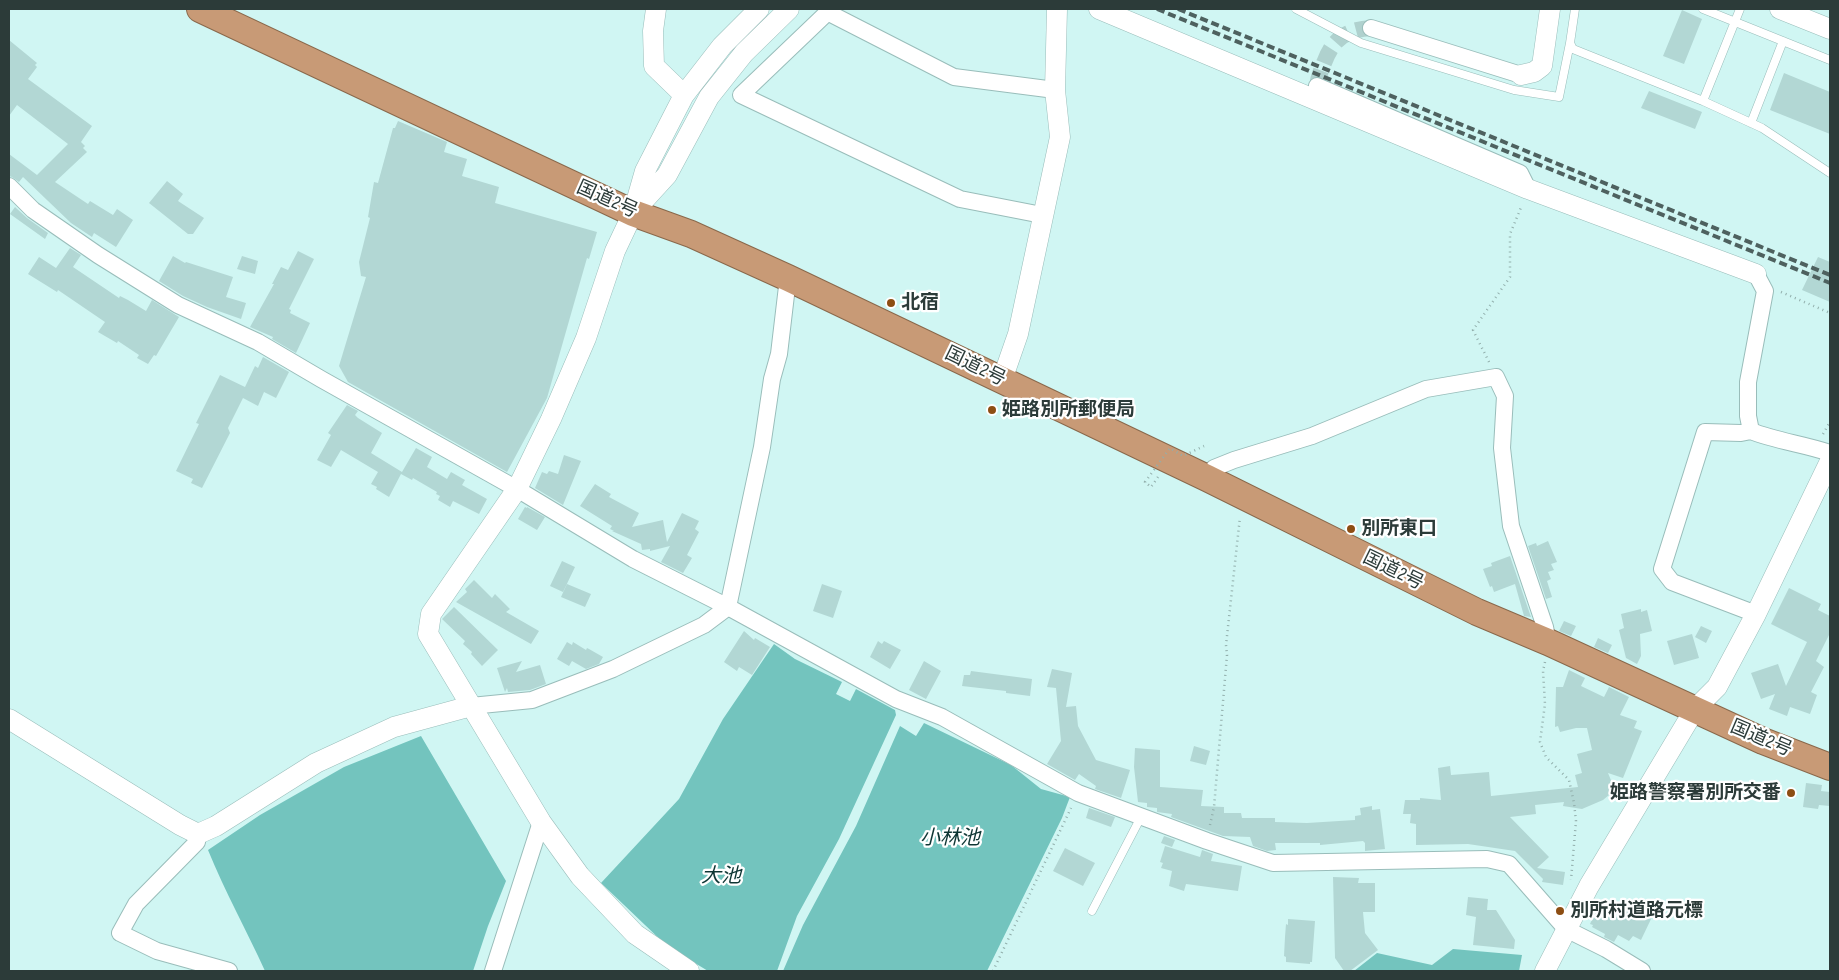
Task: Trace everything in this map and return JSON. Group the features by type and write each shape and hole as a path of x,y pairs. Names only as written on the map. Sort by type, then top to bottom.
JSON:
{"highway":[{"name":"国道2号","path":"200,9 633,213 691,234 788,278 1207,478 1477,612 1548,642 1763,741 1830,767"}],"street":[{"path":"656,9 653,31 654,66 684,95"},
{"path":"689,971 635,934 580,876 542,822 428,634 431,614 516,489 551,419 578,356 615,251 633,213 645,171 684,95 722,46 758,9"},
{"path":"633,213 667,175 708,97 744,53 789,9"},
{"path":"1002,380 1018,334 1060,137 1055,90 1057,9"},
{"path":"1099,9 1528,189 1760,282 1748,382 1748,416 1751,431"},
{"path":"1371,28 1522,75 1534,72 1542,66 1550,9"},
{"path":"1780,9 1830,29"},
{"path":"1042,215 960,199 741,95 829,10 954,76 1055,90"},
{"path":"1317,86 1520,173 1528,189"},
{"path":"9,186 41,216 98,255 178,305 258,342 516,489 633,559 728,607 896,699 942,717 1078,793 1207,841 1273,863 1487,859 1509,864 1566,929 1606,949 1642,971"},
{"path":"198,834 216,826 316,763 394,727 471,706 532,700 613,669 704,626 728,607 762,447 772,379 779,354 788,278"},
{"path":"1207,478 1214,468 1312,436 1426,389 1496,377 1505,396 1502,448 1511,526 1545,627 1548,642"},
{"path":"1756,614 1672,582 1662,569 1705,432 1741,433 1751,431 1830,453"},
{"path":"1545,971 1589,886 1695,709 1717,687 1756,614 1830,461"},
{"path":"9,719 180,825 198,834"},
{"path":"493,971 542,822"},
{"path":"198,834 198,842 136,904 120,933 157,951 229,971"}],"lane":[{"path":"1296,9 1361,43 1514,90 1559,97 1575,9"},
{"path":"1703,9 1830,60"},
{"path":"1703,101 1740,9"},
{"path":"1751,123 1784,41"},
{"path":"1570,43 1573,49 1703,101 1751,123 1785,142 1830,173"},
{"path":"1092,911 1142,816"}],"path":[{"path":"1496,377 1473,330 1510,277 1510,234 1528,189"},
{"path":"1760,282 1774,290 1830,313"},
{"path":"1823,436 1830,422"},
{"path":"1158,477 1152,487 1145,482 1170,448 1183,456 1204,446"},
{"path":"1207,841 1214,807 1227,655 1226,645 1242,496"},
{"path":"1548,642 1543,671 1546,704 1540,742 1546,757 1569,780 1576,821 1571,880 1589,886"},
{"path":"992,971 1078,793"}],"water":[{"name":"大池","path":"774,644 795,659 842,682 836,694 850,701 856,689 895,710 896,715 839,839 797,916 777,971 708,971 667,946 601,883 679,799 723,719"},
{"name":"小林池","path":"924,723 1011,765 1041,789 1070,797 1062,818 987,971 783,971 803,925 856,826 900,726 916,736"},
{"path":"421,736 506,881 473,971 265,971 208,850 260,815 344,767"},
{"path":"1453,949 1522,955 1519,971 1354,971 1377,953 1432,965"}],"building":[{"path":"1682,10 1702,19 1684,64 1663,56"},
{"path":"9,40 37,63 35,65 37,67 28,79 92,126 81,142 87,152 55,182 88,204 90,201 113,215 117,209 133,220 116,247 94,233 92,237 71,223 23,177 19,182 9,176 9,154 37,175 68,144 17,105 9,116"},
{"path":"1784,73 1830,92 1830,134 1770,110"},
{"path":"1649,91 1702,112 1695,129 1641,108"},
{"path":"398,121 447,142 444,152 467,159 462,176 499,187 495,203 597,232 589,259 587,258 547,398 507,472 348,382 339,366 366,277 361,276 359,262 370,218 368,217 374,182 378,183 393,128 395,128"},
{"path":"167,181 183,194 178,201 204,218 193,234 188,234 149,203"},
{"path":"15,207 48,233 45,239 10,214"},
{"path":"70,248 81,255 73,267 119,298 120,296 146,311 152,300 179,317 156,356 154,355 148,364 137,358 139,355 118,341 117,343 98,332 105,322 58,290 57,292 28,274 39,257 56,268"},
{"path":"298,251 314,259 289,309 291,310 290,313 310,323 296,353 272,339 273,337 250,327 274,284 272,284 281,267 288,270"},
{"path":"173,256 185,263 233,277 226,297 246,303 241,319 183,296 159,281"},
{"path":"242,256 258,261 255,274 237,269"},
{"path":"1818,257 1830,262 1830,302 1802,290"},
{"path":"263,357 289,372 276,398 264,392 258,406 243,398 228,428 230,433 202,488 191,483 193,479 176,471 199,424 196,423 220,375 245,387 255,366 258,368"},
{"path":"347,405 358,411 355,415 358,418 382,433 371,453 402,472 416,448 432,457 427,467 447,479 451,472 465,480 462,485 487,499 479,514 453,501 450,507 438,500 440,496 436,494 437,492 413,478 412,480 401,474 389,497 371,484 378,472 341,450 331,467 317,460 331,435 328,433"},
{"path":"564,455 581,461 563,505 535,488 542,472 547,474 549,471 558,474"},
{"path":"595,484 611,494 609,497 639,513 632,527 663,520 667,542 682,513 699,521 695,529 699,532 687,555 692,558 683,573 661,562 670,546 650,551 650,549 642,550 641,544 612,531 614,531 610,529 612,526 580,506"},
{"path":"525,507 545,517 537,530 518,519"},
{"path":"1548,541 1557,562 1551,564 1554,570 1548,572 1551,579 1547,581 1552,597 1546,599 1528,546 1536,543 1537,546"},
{"path":"1510,556 1531,617 1524,616 1515,584 1494,592 1483,569 1492,566 1491,563"},
{"path":"562,561 575,567 563,592 550,586"},
{"path":"474,580 492,598 495,594 510,609 506,612 539,631 531,644 456,602 467,592 465,589"},
{"path":"567,584 591,594 585,607 561,597"},
{"path":"822,584 842,591 833,618 813,611"},
{"path":"1789,588 1821,604 1818,610 1830,616 1830,633 1816,661 1824,667 1811,692 1817,695 1810,714 1790,707 1787,716 1769,709 1775,694 1761,699 1751,673 1778,664 1786,686 1807,642 1771,624"},
{"path":"454,607 498,650 482,666 471,654 472,652 463,644 465,641 442,619"},
{"path":"1641,609 1641,612 1647,610 1652,631 1640,634 1641,656 1637,664 1626,658 1619,630 1624,628 1621,614"},
{"path":"1564,621 1576,626 1571,636 1559,631"},
{"path":"1701,626 1712,631 1706,643 1695,637"},
{"path":"744,631 754,640 755,638 770,647 752,675 739,667 737,671 724,662"},
{"path":"1692,634 1699,658 1674,665 1667,641"},
{"path":"1598,638 1612,645 1608,653 1594,647"},
{"path":"878,641 882,644 884,641 901,650 890,669 870,657"},
{"path":"567,642 572,645 573,642 603,657 599,664 586,669 572,661 569,666 557,659"},
{"path":"522,661 516,672 540,665 546,684 530,690 508,692 507,688 505,692 497,668"},
{"path":"924,661 941,671 926,699 909,690"},
{"path":"1052,669 1072,673 1066,707 1076,706 1078,726 1096,760 1130,770 1121,798 1095,789 1096,786 1079,774 1075,780 1047,764 1061,741 1056,688 1047,687"},
{"path":"1569,670 1585,678 1581,686 1604,697 1609,687 1629,697 1620,715 1637,721 1634,728 1642,731 1623,778 1608,773 1615,790 1603,800 1582,809 1563,806 1564,802 1535,805 1536,814 1510,817 1549,857 1537,868 1565,872 1563,885 1542,882 1543,879 1515,851 1468,844 1416,845 1416,824 1410,823 1411,814 1403,814 1405,800 1420,800 1420,798 1441,800 1438,768 1450,766 1451,775 1489,772 1491,796 1578,787 1575,775 1582,773 1577,754 1592,750 1587,728 1576,728 1560,732 1558,726 1555,727 1556,687 1563,687"},
{"path":"971,671 1032,679 1030,696 962,686 964,675 970,675"},
{"path":"1194,746 1210,751 1206,765 1190,761"},
{"path":"1135,748 1160,750 1160,787 1203,790 1201,806 1224,807 1224,813 1241,813 1242,818 1275,818 1275,822 1307,823 1355,820 1355,816 1361,815 1360,808 1372,806 1372,810 1380,809 1385,849 1365,851 1365,843 1363,841 1320,845 1320,843 1275,843 1276,850 1267,851 1253,846 1250,837 1223,836 1171,817 1172,814 1157,812 1157,808 1147,807 1147,803 1138,802 1134,767"},
{"path":"1806,783 1822,785 1821,791 1830,792 1830,806 1819,805 1818,809 1803,807"},
{"path":"1089,808 1115,817 1111,827 1086,818"},
{"path":"1164,836 1175,840 1172,847 1161,843"},
{"path":"1165,846 1200,857 1202,850 1213,854 1211,861 1242,866 1238,891 1186,884 1184,891 1169,886 1172,871 1161,868 1163,863 1160,862"},
{"path":"1065,848 1095,863 1083,886 1053,871"},
{"path":"1333,877 1359,878 1358,883 1375,883 1375,912 1363,912 1365,933 1378,950 1350,971 1344,971 1335,958"},
{"path":"1468,897 1488,899 1487,910 1496,910 1515,940 1514,949 1473,945 1476,917 1466,915"},
{"path":"1626,903 1652,917 1641,940 1633,936 1629,941 1618,935 1614,942 1604,937 1605,934 1590,924 1597,909 1599,908 1618,918"},
{"path":"1288,919 1315,921 1312,962 1310,964 1286,962 1286,957 1284,956"}],"tunnel":[{"path":"1317,86 1331,48 1336,42 1341,37 1354,31 1371,28"}],"railway":[{"path":"1157,9 1830,283"},
{"path":"1178,9 1830,275"}],"place":[{"name":"北宿","path":"891,303"},
{"name":"姫路別所郵便局","path":"992,410"},
{"name":"別所東口","path":"1351,529"},
{"name":"姫路警察署別所交番","path":"1791,793"},
{"name":"別所村道路元標","path":"1560,911"}]}
